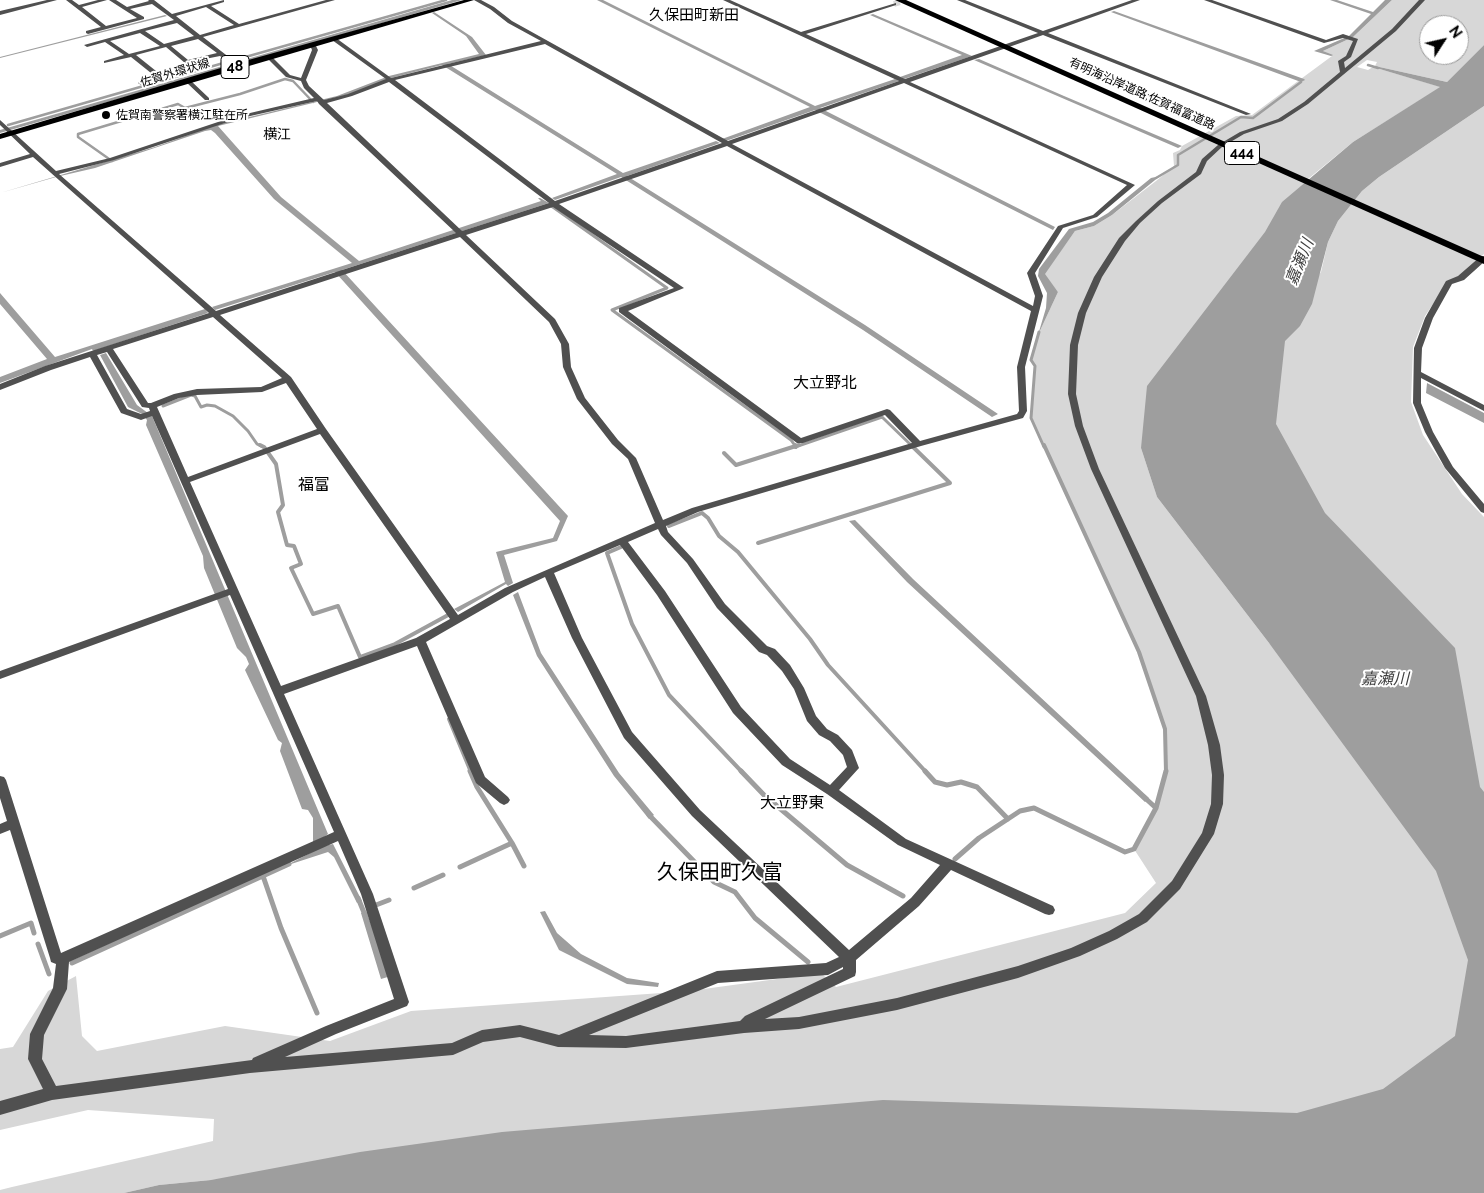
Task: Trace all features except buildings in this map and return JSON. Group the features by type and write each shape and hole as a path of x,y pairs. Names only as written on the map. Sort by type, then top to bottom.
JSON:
{"highway":[{"name":"有明海沿岸道路;佐賀福富道路","path":"898,1 1001,44 1484,260"}],"main road":[{"name":"佐賀外環状線","path":"0,137 9,132 188,81 235,64 269,57 472,0"}],"street":[{"path":"0,13 54,0"},
{"path":"69,0 106,28"},
{"path":"77,7 104,0"},
{"path":"88,32 142,18 112,0"},
{"path":"106,62 332,0"},
{"path":"477,0 545,42 719,139 1035,310"},
{"path":"277,692 420,642 453,616 548,572 626,545 662,529 695,510 914,445 1020,416 1023,411 1022,367 1039,296 1031,273 1060,227 1095,216 1132,185 726,0"},
{"path":"960,0 1248,114"},
{"path":"0,387 212,311 336,276 551,201 628,178 1137,0"},
{"path":"1208,0 1326,42 1343,36 1356,40 1348,57 1342,61 1343,72"},
{"path":"0,1108 52,1093 250,1067 453,1049 482,1036 520,1031 558,1041 626,1042 744,1027 799,1023 897,1004 1052,961 1113,935 1143,918 1176,885 1208,834 1217,804 1218,775 1214,745 1201,696 1095,470 1079,426 1072,394 1074,345 1082,313 1098,277 1122,240 1138,222 1199,173 1204,160 1220,146 1242,133 1280,120 1306,103 1394,30 1422,0"},
{"path":"127,8 152,1 235,64"},
{"path":"171,16 222,1"},
{"path":"800,34 898,1"},
{"path":"207,6 239,26"},
{"path":"88,45 178,21"},
{"path":"141,31 187,62 220,54"},
{"path":"334,39 551,201 680,288 622,310 800,441 887,412 914,445"},
{"path":"106,40 160,77"},
{"path":"57,175 216,124 316,101 350,96 388,79 545,42"},
{"path":"313,45 315,50 303,80 316,101 552,321 565,344 567,367 581,399 615,442 632,458 645,484 662,529 690,562 721,606 763,649 771,652 786,668 799,688 811,718 823,732 834,738 848,752 853,768 831,791"},
{"path":"269,57 288,76 303,80"},
{"path":"141,83 172,74"},
{"path":"188,81 208,99"},
{"path":"0,122 34,156 288,379 453,616"},
{"path":"0,154 9,162"},
{"path":"0,165 34,156"},
{"path":"1484,260 1461,278 1449,284 1445,290 1429,318 1418,348 1417,373 1417,403 1429,432 1449,468 1484,510"},
{"path":"109,349 145,405 153,409 277,692 337,837 367,894 402,1002 331,1030 250,1067"},
{"path":"92,354 124,411 141,417 177,396 197,392 262,389 288,379"},
{"path":"1417,373 1484,408"},
{"path":"184,481 322,430"},
{"path":"626,545 661,593 737,710 786,762 831,791 902,842 1049,910"},
{"path":"548,572 576,638 628,735 696,813 849,958 850,972 750,1020 744,1027"},
{"path":"0,675 232,591"},
{"path":"420,642 480,780 504,800"},
{"path":"0,780 56,958 63,959 337,837"},
{"path":"0,829 14,824"},
{"path":"558,1041 717,977 828,968 849,958 915,902 949,864"},
{"path":"52,1093 35,1059 37,1034 60,989 63,959"}],"shaded area":[{"path":"1392,0 1484,0 1484,45 1469,60 1469,15 1419,15 1419,65 1464,65 1447,82 1375,66 1377,62 1367,60 1357,67 1368,70 1373,67 1441,87 1353,142 1308,179 1141,448 1157,497 1269,643 1356,741 1473,897 1484,1062 1345,1133 211,1180 159,1185 124,1193 0,1193 0,1190 12,1187 213,1141 214,1119 88,1110 0,1130 0,1049 13,1047 48,991 76,976 82,1036 97,1051 225,1026 330,1041 411,1011 689,991 821,973 836,987 1125,913 1156,883 1134,849 1156,808 1167,768 1165,729 1139,652 1031,418 1035,366 1031,360 1038,335 1058,292 1044,274 1075,231 1094,226 1112,215 1156,181 1174,166 1173,153 1180,150 1182,146 1236,116 1252,115 1332,56 1323,51 1353,37"},
{"path":"1484,106 1484,254 1459,276 1447,283 1425,316 1413,347 1411,402 1423,435 1462,494 1484,517 1484,810 1218,424 1321,272 1328,242 1338,221 1362,191 1379,177"}],"water":[{"path":"452,0 462,0 0,133 0,130"},
{"path":"597,0 603,0 815,106 895,79 899,81 820,108 1055,227 1053,230 815,110 726,141 722,139 810,107"},
{"path":"1330,0 1337,0 1373,12 1385,0 1392,0 1353,37 1323,51 1333,55 1331,56 1314,51 1349,36 1371,14"},
{"path":"1114,11 1305,80 1301,82 1111,12"},
{"path":"434,12 472,37 486,55 448,64 623,173 716,141 720,143 627,176 865,325 998,414 992,417 863,330 621,177 555,200 552,198 617,174 442,65 391,78 350,94 218,126 281,197 359,261 541,201 538,198 549,203 342,270 568,516 557,541 504,555 513,583 508,586 506,584 458,612 454,609 505,582 496,552 553,538 560,521 335,272 215,310 212,307 352,263 274,199 215,133 211,130 205,131 95,168 0,193 155,147 216,125 337,96 389,76 479,54 466,36 432,13"},
{"path":"873,14 972,56 904,79 900,77 962,55 870,15"},
{"path":"167,16 0,58 0,57"},
{"name":"嘉瀬川","path":"1484,45 1484,106 1379,177 1362,191 1338,221 1328,242 1312,304 1300,326 1285,341 1276,424 1325,513 1455,648 1480,787 1484,792 1484,1193 124,1193 159,1185 211,1180 360,1152 502,1132 883,1100 1297,1113 1383,1089 1455,1036 1468,960 1436,871 1269,643 1157,497 1141,448 1147,386 1265,232 1282,202 1353,142 1440,87 1373,67 1447,82 1464,65 1469,65 1469,60"},
{"path":"979,59 1182,146 1178,148 974,60"},
{"path":"1160,176 1112,215 1094,226 1075,231 1045,274 1058,292 1038,335 1046,308 1047,293 1038,276 1039,269 1069,229 1093,222 1108,213 1151,178"},
{"path":"0,293 55,357 205,309 208,313 93,351 92,349 0,383 0,377 47,359 0,304"},
{"path":"106,353 137,405 152,416 328,834 320,840 313,842 313,818 308,810 302,809 280,751 282,743 278,740 245,670 249,664 246,657 237,648 204,568 203,556 146,425 147,420 142,414 128,407 100,355"},
{"path":"1427,383 1484,413 1484,423 1426,393"},
{"path":"855,520 913,579 1149,798 1145,802 907,582 849,521"},
{"path":"518,592 541,653 619,773 654,815 649,819 614,776 537,656 513,595"},
{"path":"333,844 362,901 357,903 334,857 328,852 285,866 324,846"},
{"path":"366,911 391,976 381,979 361,913"},
{"path":"545,911 557,933 581,954 627,978 659,983 658,987 627,984 559,950 540,912"}],"waterway":[{"path":"235,60 446,0"},
{"path":"8,125 227,62"},
{"path":"1368,65 1378,68"},
{"path":"112,161 78,137 78,134 178,104 185,108 240,94 285,79 293,81 313,102"},
{"path":"1156,178 1178,165 1178,155 1241,117 1253,118 1301,82"},
{"path":"550,205 667,288 612,310 791,440 795,446"},
{"path":"1039,332 1031,360 1035,366 1031,418 1044,447"},
{"path":"163,406 191,395 195,396 201,407 207,405 215,406 233,416 248,431 257,444 263,447"},
{"path":"796,447 882,417 913,447"},
{"path":"260,445 264,447 276,464 283,505 278,512 287,545 294,546 301,564 291,568 313,614 338,606 360,657 395,644 450,614"},
{"path":"758,543 950,483 911,445"},
{"path":"1044,445 1139,652 1165,729 1166,771"},
{"path":"724,453 736,465 795,446"},
{"path":"669,526 702,513 708,518 719,536 738,552 810,639 828,665 926,772"},
{"path":"621,547 607,553 632,624 669,695 742,772"},
{"path":"449,719 471,772"},
{"path":"470,771 477,787 512,843"},
{"path":"741,771 764,795 847,865 903,896"},
{"path":"925,771 935,782 947,785 961,782 977,787 1008,819"},
{"path":"1156,808 1166,771"},
{"path":"1144,797 1156,808"},
{"path":"1008,819 1020,811 1034,808 1125,852 1134,849 1156,808"},
{"path":"649,815 714,882 735,892 755,918 808,962"},
{"path":"955,859 979,838 1008,819"},
{"path":"460,867 512,843"},
{"path":"512,843 524,866"},
{"path":"72,963 289,864"},
{"path":"414,888 443,875"},
{"path":"263,876 281,928 317,1013"},
{"path":"358,898 365,915"},
{"path":"376,905 389,900"},
{"path":"0,936 31,923 34,933"},
{"path":"38,944 49,974"}],"tunnel":[{"path":"894,4 906,0"}],"place":[{"name":"佐賀南警察署横江駐在所","path":"106,115"}],"district":[{"name":"久保田町新田","path":"694,15"},
{"name":"横江","path":"277,135"},
{"name":"大立野北","path":"825,383"},
{"name":"福富","path":"314,485"},
{"name":"大立野東","path":"792,803"},
{"name":"久保田町久富","path":"720,873"}]}
